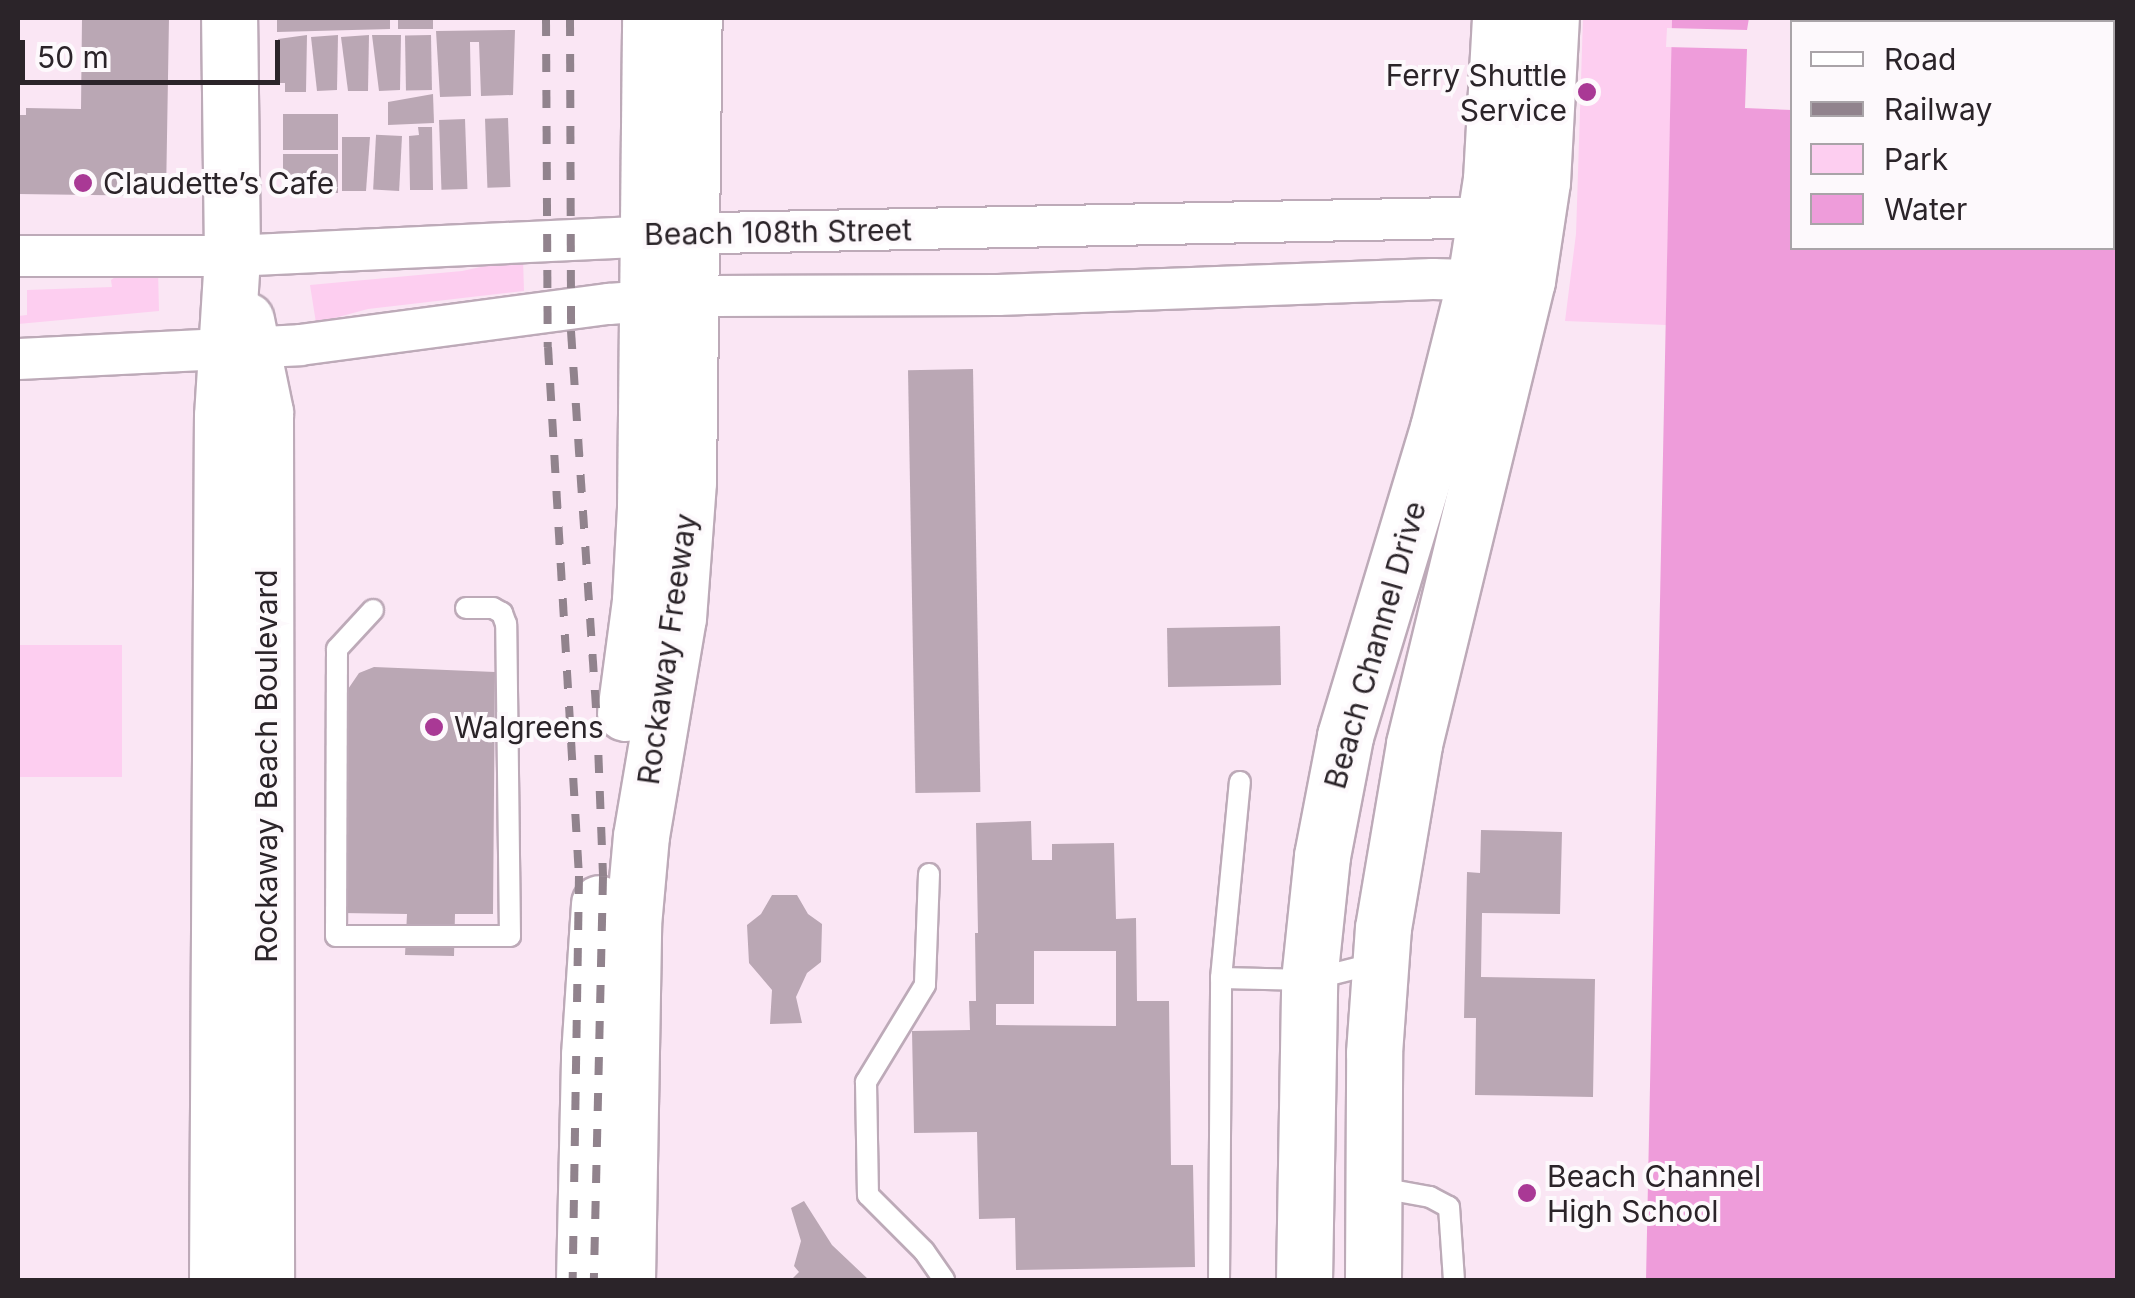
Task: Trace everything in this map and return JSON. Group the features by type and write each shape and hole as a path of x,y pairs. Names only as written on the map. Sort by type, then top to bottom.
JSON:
{"street":[{"name":"Rockaway Beach Boulevard","path":"216,1280 238,346 232,256 229,18"},
{"name":"Rockaway Freeway","path":"627,1280 632,925 641,836 682,574 669,235 650,18"},
{"name":"Rockaway Freeway","path":"669,235 694,18"},
{"name":"Beach Channel Drive","path":"1500,18 1512,217"},
{"name":"Beach Channel Drive","path":"1373,1280 1380,962 1414,744 1551,18"},
{"name":"Beach 108th Street","path":"18,256 232,256 669,235 1512,217"},
{"name":"Beach 108th Street","path":"18,359 300,345 669,299 998,295 1501,281"},
{"name":"Beach Channel Drive","path":"1304,1280 1309,980 1322,856 1344,736 1438,428 1501,281"},
{"name":"Rockaway Freeway","path":"584,1280 596,937 643,553 669,299"},
{"name":"Rockaway Beach Boulevard","path":"238,346 265,412 266,1280"}],"lane":[{"path":"373,610 337,650 336,936 510,936 506,624 502,613 493,608 466,608"},
{"path":"1219,1280 1221,978 1240,782"},
{"path":"930,874 925,985 866,1082 868,1195 924,1251 944,1280"},
{"path":"1221,978 1309,980 1380,962"},
{"path":"1373,1187 1430,1196 1449,1207 1454,1280"}],"green space":[{"path":"1583,18 1672,18 1666,325 1565,321 1576,234"},
{"path":"523,258 524,291 368,309 316,323 310,285 462,271"},
{"path":"158,269 159,311 18,324 18,316 27,315 27,290 112,287 111,280 125,270"},
{"path":"18,645 122,645 122,777 18,777"}],"water":[{"path":"1672,18 2117,18 2117,1280 1646,1280"}],"pier":[{"path":"1749,18 1799,18 1790,20 1790,110 1745,108 1747,49 1666,47 1667,28 1747,30"}],"building":[{"path":"82,18 169,18 166,196 18,194 18,115 26,115 26,108 81,109"},
{"path":"277,18 390,18 390,29 277,32"},
{"path":"398,18 433,18 433,29 398,29"},
{"path":"515,30 513,95 481,96 479,42 470,42 471,96 440,97 436,31"},
{"path":"307,35 306,92 285,92 285,83 279,83 278,39"},
{"path":"338,35 337,90 317,91 311,37"},
{"path":"369,35 368,91 348,91 341,37"},
{"path":"372,35 401,35 400,90 379,91"},
{"path":"405,35 431,35 432,90 406,90"},
{"path":"433,94 434,123 388,125 388,102"},
{"path":"283,114 338,114 338,150 283,150"},
{"path":"508,118 510,187 487,188 485,119"},
{"path":"465,119 467,189 441,190 439,120"},
{"path":"418,127 432,127 433,190 410,190 409,136 419,135"},
{"path":"376,135 402,136 399,191 373,190"},
{"path":"342,137 370,137 366,191 342,191"},
{"path":"283,154 338,154 338,193 283,193"},
{"path":"973,369 980,792 915,793 908,370"},
{"path":"1280,626 1281,685 1168,687 1167,628"},
{"path":"374,667 495,672 493,914 455,914 454,956 405,955 407,914 342,913 344,695 359,673"},
{"path":"1031,821 1032,860 1052,860 1052,844 1114,843 1116,919 1136,918 1137,1001 1169,1001 1171,1165 1193,1165 1195,1267 1016,1270 1015,1218 979,1219 977,1132 914,1133 912,1031 970,1030 969,1001 976,1001 976,823","holes":["1034,951 1116,951 1116,1026 996,1025 996,1004 1034,1004"]},
{"path":"1481,830 1562,832 1560,914 1482,913 1481,977 1595,979 1593,1097 1475,1095 1476,1018 1464,1018 1467,872 1480,873"},
{"path":"772,895 797,895 808,914 822,924 821,962 807,973 796,997 802,1023 770,1024 772,990 749,963 747,925 761,914"},
{"path":"804,1201 832,1245 869,1280 791,1280 799,1272 794,1266 801,1241 791,1208"}],"railway":[{"path":"546,18 548,347 579,876 573,1280"},
{"path":"570,18 571,331 597,719 603,877 594,1280"}],"place":[{"name":"Ferry Shuttle Service","path":"1587,92"},
{"name":"Claudette’s Cafe","path":"83,183"},
{"name":"Walgreens","path":"434,727"},
{"name":"Beach Channel High School","path":"1527,1193"}]}
